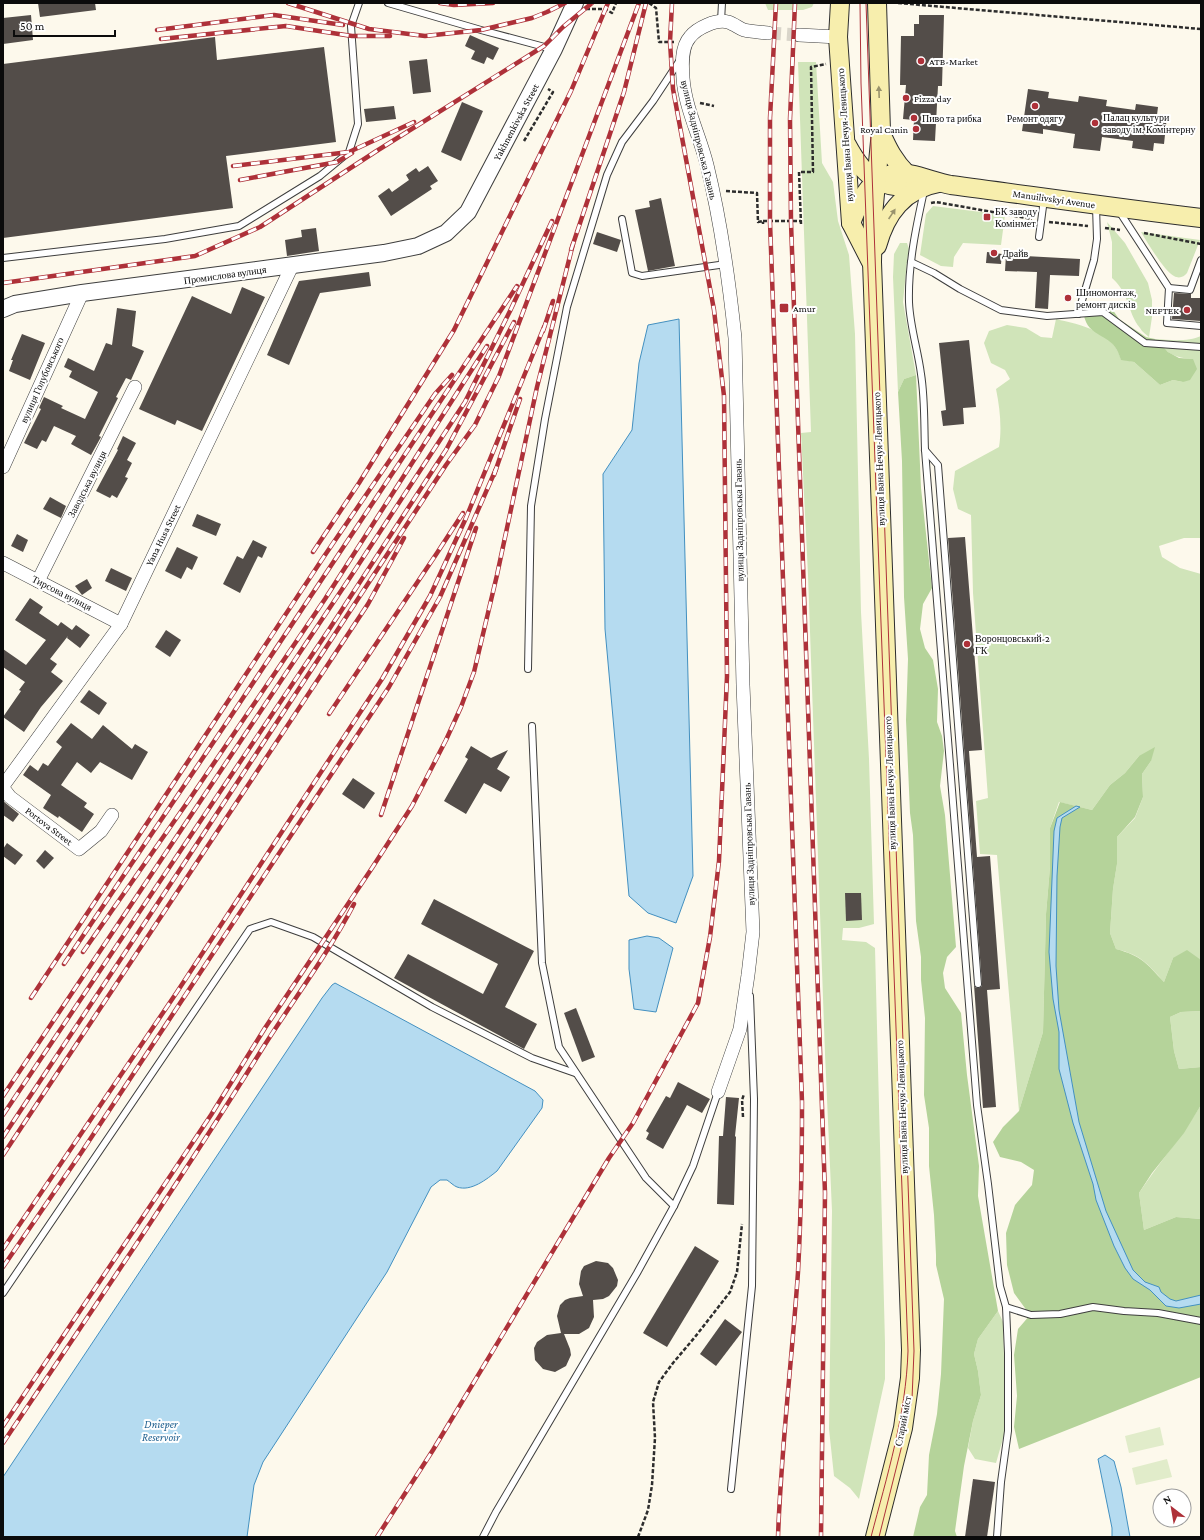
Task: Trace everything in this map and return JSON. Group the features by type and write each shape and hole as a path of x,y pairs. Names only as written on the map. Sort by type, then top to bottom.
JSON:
{"main road":[{"name":"вулиця Івана Нечуя-Левицького","path":"840,3 838,37 844,141 852,223 872,262"},
{"name":"вулиця Івана Нечуя-Левицького","path":"877,3 881,131 876,181 872,262 909,1303"},
{"path":"881,131 889,152 907,174"},
{"path":"844,141 854,159 865,172 876,181 898,187 909,188 932,184"},
{"path":"852,223 866,192 876,181 892,174 907,174"},
{"name":"Manuilivskyi Avenue","path":"907,174 932,184 1201,218"},
{"path":"872,262 879,239 887,221 897,206 909,194 932,184"},
{"name":"Старий міст","path":"875,1537 903,1428 908,1399 911,1350 909,1303"}],"street":[{"name":"Yakhnenkivska Street","path":"446,233 468,212 554,49 575,3"},
{"path":"686,42 690,36 705,26 721,21 746,30 768,33"},
{"path":"799,36 838,37"},
{"name":"вулиця Задніпровська Гавань","path":"686,42 682,56 684,86 691,116 706,163 730,281 735,338 743,685 752,932 740,1029 718,1092"},
{"name":"Промислова вулиця","path":"3,309 15,304 82,293 384,253 418,246 446,233"},
{"name":"Yana Husa Street","path":"3,787 121,624 292,266"},
{"name":"вулиця Голубовського","path":"3,467 82,293"},
{"name":"Заводська вулиця","path":"38,581 135,387"},
{"name":"Тирсова вулиця","path":"3,563 121,624"},
{"name":"Portova Street","path":"3,787 10,797 79,849 101,831 112,815"}],"lane":[{"path":"3,258 165,239 239,226 320,176 349,152 358,124 351,26 359,3"},
{"path":"388,3 459,24 554,49"},
{"path":"721,21 722,3"},
{"path":"528,668 531,506 545,419 571,292 607,176 622,142 653,101 682,56"},
{"path":"932,184 919,214 911,262 909,301 910,323 921,374 925,450 977,1105 1000,1286 1006,1308 1008,1353 1008,1431 1001,1482 997,1537"},
{"path":"1039,237 1044,198"},
{"path":"1078,314 1094,260 1097,239 1096,205"},
{"path":"1117,208 1169,288 1167,323 1201,326"},
{"path":"622,220 632,274 642,276 726,264"},
{"path":"1169,288 1190,290 1201,260"},
{"path":"911,262 934,273 960,290 1001,310 1047,316 1103,312 1145,343 1201,347"},
{"path":"925,450 938,465 978,984"},
{"path":"532,726 542,963 559,1047 646,1178 674,1206"},
{"path":"3,1293 250,930 271,922 313,937 432,1008 532,1058 575,1073"},
{"path":"731,1489 752,1286 754,1099 748,974"},
{"path":"483,1537 496,1512 637,1273 674,1206 693,1166 718,1092"},
{"path":"1006,1308 1030,1315 1060,1314 1093,1307 1158,1313 1201,1321"}],"path":[{"path":"582,3 586,9 602,9 612,13 616,3"},
{"path":"649,3 656,8 659,42 686,42"},
{"path":"898,3 1201,29"},
{"path":"742,191 758,193 758,222 801,223 798,172 813,172 811,67 819,66"},
{"path":"936,202 1041,221 1133,231 1201,244"},
{"path":"743,1121 742,1100 744,1093"},
{"path":"638,1537 648,1510 652,1484 655,1438 653,1402 659,1382 730,1292 737,1272 742,1222"}],"green space":[{"path":"765,3 814,3 812,7 803,10 768,10"},
{"path":"798,62 816,62 822,163 833,182 838,221 849,255 855,334 861,612 869,759 874,924 859,928 843,928 842,940 866,942 875,948 885,1343 885,1379 859,1499 850,1488 834,1476 829,1429 832,1211 808,575 801,433 811,432"},
{"path":"933,206 1005,215 1001,245 963,243 954,257 953,267 941,266 920,255 926,214"},
{"path":"1107,222 1125,243 1148,283 1152,300 1152,317 1149,337 1142,331 1136,322 1122,290 1112,278 1112,242"},
{"path":"1141,232 1200,240 1187,273 1181,277 1178,277 1170,273 1156,256"},
{"path":"900,243 907,243 909,249 903,302 916,375 904,379 898,392 893,277 894,254"},
{"path":"1093,302 1108,303 1119,319 1146,337 1155,339 1168,352 1179,358 1193,359 1197,369 1190,380 1183,382 1173,380 1160,385 1134,362 1121,360 1112,343 1090,328 1086,322 1084,316"},
{"path":"1056,319 1085,327 1104,336 1117,349 1121,359 1134,362 1160,385 1173,380 1183,382 1193,359 1171,354 1155,339 1185,340 1201,336 1201,538 1184,538 1159,546 1162,557 1180,568 1201,574 1201,960 1173,958 1164,982 1138,957 1116,949 1110,933 1113,889 1117,864 1117,837 1135,818 1143,797 1142,774 1151,761 1139,756 1125,773 1110,785 1092,810 1059,802 1050,828 1050,867 1046,914 1043,1032 1019,1111 997,855 980,854 976,801 988,798 973,593 971,515 958,509 953,489 955,471 999,447 1000,418 996,389 1010,379 1005,370 991,363 984,343 989,331 1007,325 1026,328 1041,337 1052,338"},
{"path":"916,375 921,488 932,588 923,604 920,629 925,648 933,660 938,689 937,722 942,736 944,751 940,786 945,815 956,947 947,957 943,973 945,988 961,1013 967,1075 979,1166 978,1196 998,1311 978,1339 974,1354 981,1395 973,1421 964,1466 955,1531 957,1537 913,1537 920,1507 927,1495 929,1455 937,1414 941,1374 944,1299 936,1265 934,1215 929,1166 929,1128 924,1095 925,1018 921,980 921,957 916,921 913,835 910,813 906,720 908,659 904,597 902,461 898,392 904,379"},
{"path":"1155,747 1151,761 1142,774 1143,797 1135,817 1117,837 1117,864 1113,889 1110,933 1116,949 1132,954 1143,961 1164,982 1173,958 1187,950 1201,960 1201,1011 1181,1012 1170,1017 1174,1051 1179,1069 1201,1067 1201,1105 1184,1133 1152,1173 1139,1193 1144,1230 1176,1217 1201,1219 1201,1377 1019,1449 1014,1427 1017,1396 1014,1355 1018,1329 1030,1315 1014,1293 1007,1265 1006,1233 1015,1205 1032,1185 1034,1170 1021,1162 1000,1157 993,1142 1003,1127 1019,1111 1043,1032 1046,914 1050,867 1050,828 1060,802 1092,810 1110,785 1125,773 1139,756"},
{"path":"1201,1011 1201,1067 1179,1069 1174,1051 1170,1017 1181,1012"},
{"path":"1201,1105 1201,1219 1176,1217 1144,1230 1139,1193"},
{"path":"998,1311 1003,1322 1006,1428 996,1463 975,1459 968,1448 973,1421 981,1395 974,1354 978,1339"},
{"path":"1160,1427 1164,1445 1129,1453 1125,1436"},
{"path":"1167,1459 1172,1477 1136,1485 1132,1468"}],"water":[{"path":"679,319 693,876 676,923 648,913 629,896 605,629 603,474 632,430 639,363 648,325"},
{"path":"1076,806 1080,807 1062,818 1060,827 1057,876 1056,966 1059,1010 1079,1122 1106,1211 1133,1270 1145,1282 1159,1287 1161,1292 1170,1299 1176,1301 1201,1295 1201,1304 1179,1308 1166,1306 1150,1290 1133,1279 1125,1268 1114,1246 1096,1200 1093,1184 1073,1123 1059,1069 1059,1032 1053,999 1049,952 1054,831 1057,818"},
{"path":"647,936 659,938 673,948 656,1012 634,1009 629,969 629,940"},
{"name":"Dnieper Reservoir","path":"335,983 535,1091 543,1100 542,1108 497,1171 488,1178 468,1188 457,1187 447,1180 440,1180 431,1187 387,1272 263,1462 254,1485 247,1537 3,1537 3,1477 322,998"},
{"path":"1105,1455 1114,1461 1121,1487 1130,1537 1112,1537 1112,1528 1098,1459"}],"building":[{"path":"38,3 95,3 96,10 40,17"},
{"path":"31,15 33,40 3,44 3,18"},
{"name":"ATB-Market","path":"919,15 944,15 942,86 938,86 935,141 913,140 914,120 903,119 906,85 900,85 901,36 914,36 914,24 919,24"},
{"path":"470,35 499,48 493,60 487,57 484,64 471,59 475,51 465,46"},
{"path":"215,37 217,60 324,47 336,142 226,156 233,208 3,238 3,64"},
{"path":"427,59 431,92 413,94 409,61"},
{"name":"Палац культури заводу ім. Комінтерну","path":"1028,89 1049,92 1048,98 1078,102 1079,96 1107,100 1106,106 1135,110 1136,104 1158,107 1157,115 1167,116 1164,144 1154,143 1153,151 1132,148 1133,141 1102,137 1100,151 1073,148 1075,134 1043,129 1043,134 1022,131"},
{"path":"462,102 483,111 461,161 441,152"},
{"path":"394,106 396,119 366,122 364,109"},
{"path":"428,166 438,181 430,186 432,189 391,216 378,196 389,188 392,192 409,180 406,175 416,168 419,172"},
{"path":"661,198 675,266 648,271 635,210 650,207 649,201"},
{"path":"316,228 319,251 287,256 285,240 302,237 301,230"},
{"path":"597,232 621,240 617,252 593,244"},
{"path":"987,252 1002,254 1001,264 986,263"},
{"path":"1006,255 1080,259 1079,276 1050,275 1048,309 1035,308 1037,272 1005,271"},
{"path":"369,272 371,286 320,293 289,365 267,355 299,281"},
{"path":"242,287 265,297 202,431 177,420 175,425 139,409 192,296 231,314"},
{"name":"NEFTEK","path":"1174,293 1191,294 1191,298 1201,298 1201,321 1172,319"},
{"path":"117,308 136,311 132,346 144,351 131,380 126,378 116,397 118,398 99,436 101,437 91,455 71,444 76,436 54,426 46,442 42,440 37,449 24,443 41,409 39,408 44,397 63,406 61,408 85,419 98,392 69,377 72,371 64,367 68,358 94,371 106,343 112,345"},
{"path":"22,334 45,343 30,380 9,371 13,360 11,360"},
{"path":"969,340 976,407 963,408 964,424 943,426 941,411 946,410 939,343"},
{"path":"123,436 136,443 127,460 132,463 125,477 128,478 117,498 112,495 110,498 96,491 118,450 117,449"},
{"path":"50,497 66,506 61,518 43,509"},
{"path":"197,514 221,524 216,536 192,526"},
{"path":"17,534 28,540 23,552 11,546"},
{"path":"965,537 982,750 969,751 977,857 990,856 1000,989 987,990 996,1107 983,1108 974,985 976,988 979,988 982,984 948,538"},
{"path":"253,540 267,547 262,558 258,556 240,593 223,584 237,556 243,559"},
{"path":"177,547 198,557 192,570 187,567 181,579 165,571"},
{"path":"111,568 132,578 126,591 105,581"},
{"path":"87,579 92,588 82,595 75,586"},
{"path":"30,598 43,607 39,613 58,626 61,622 72,630 76,625 90,635 80,648 67,638 68,636 50,659 57,664 51,672 63,681 41,707 24,732 3,717 21,691 19,690 25,682 3,667 3,649 26,665 46,640 15,620"},
{"path":"166,630 181,640 170,657 155,647"},
{"path":"89,690 107,703 99,715 80,702"},
{"path":"71,723 92,739 103,725 132,749 135,744 148,752 132,780 100,762 91,773 77,762 61,785 87,803 84,807 94,814 82,832 59,816 58,818 43,808 51,795 23,775 30,765 38,771 43,763 48,766 62,747 56,742"},
{"path":"471,746 491,758 508,750 497,769 510,777 501,792 484,783 466,814 444,801 468,759 465,757"},
{"path":"353,778 375,793 364,809 342,794"},
{"path":"3,801 19,814 13,822 3,815"},
{"path":"7,843 23,855 15,865 3,856 3,849"},
{"path":"45,850 54,858 44,869 36,861"},
{"path":"845,893 861,893 862,920 846,921"},
{"path":"434,899 534,951 505,1007 537,1024 524,1049 394,978 408,954 483,994 498,964 421,924"},
{"path":"576,1008 595,1057 582,1062 564,1013"},
{"path":"678,1082 710,1099 702,1113 687,1105 663,1149 646,1139 649,1133 646,1131 666,1096 670,1098"},
{"path":"726,1097 739,1098 735,1136 734,1205 717,1204 719,1136 723,1136"},
{"path":"695,1246 719,1261 667,1347 643,1333"},
{"path":"596,1261 608,1263 613,1268 618,1280 617,1286 609,1296 603,1299 593,1300 594,1317 589,1328 579,1334 564,1334 571,1355 566,1366 555,1372 543,1369 535,1360 534,1348 537,1342 547,1335 561,1333 557,1316 560,1305 565,1300 570,1298 583,1296 579,1284 581,1271 584,1266"},
{"path":"725,1319 742,1332 716,1366 700,1354"},
{"path":"973,1479 995,1482 987,1537 965,1537"}],"tunnel":[{"path":"768,33 799,35"}],"tram line":[{"path":"860,3 861,83 908,1351 904,1398 900,1422 871,1537"},
{"path":"866,3 914,1351 912,1399 879,1537"}],"railway":[{"path":"288,3 369,29 425,36 481,30 532,18 565,3"},
{"path":"440,3 454,5 493,3"},
{"path":"3,283 195,256 260,227 375,152 544,46 563,27 592,3"},
{"path":"313,552 359,483 454,330 571,91 608,3"},
{"path":"3,1137 446,465 475,425 499,376 639,3"},
{"path":"571,250 624,92 646,3"},
{"path":"377,1537 433,1450 609,1158 633,1123 698,1003 710,937 719,861 727,676 724,396 714,310 673,89 670,42 672,3"},
{"path":"776,3 770,118 770,222 802,1102 798,1272 779,1504 778,1537"},
{"path":"795,3 790,119 791,222 825,1193 821,1537"},
{"path":"157,30 274,15 343,25"},
{"path":"161,39 286,26 352,36 390,36"},
{"path":"233,166 349,152 414,122"},
{"path":"240,180 337,162 352,153"},
{"path":"3,1096 351,576 465,402 552,221"},
{"path":"3,1426 211,1115 265,1028 372,868 412,806 446,740 461,707 474,672 497,575 537,387 573,244"},
{"path":"64,964 517,286"},
{"path":"543,331 553,301"},
{"path":"3,1115 330,628 446,450 514,322"},
{"path":"3,1249 177,992 382,679 430,596 466,518 544,327"},
{"path":"83,952 189,800 325,599 487,346"},
{"path":"31,998 325,555 435,394 452,375"},
{"path":"494,475 520,399"},
{"path":"3,1267 81,1153 389,687 440,597 496,469"},
{"path":"329,714 463,513"},
{"path":"381,815 476,528"},
{"path":"3,1155 368,604 404,538"},
{"path":"3,1443 168,1196 264,1046 322,959 354,904"}],"place":[{"name":"ATB-Market","path":"921,61"},
{"name":"Pizza day","path":"906,98"},
{"name":"Ремонт одягу","path":"1035,106"},
{"name":"Пиво та рибка","path":"914,118"},
{"name":"Палац культури заводу ім. Комінтерну","path":"1095,123"},
{"name":"Royal Canin","path":"916,129"},
{"name":"БК заводу Комінмет","path":"987,217"},
{"name":"Драйв","path":"994,253"},
{"name":"Шиномонтаж, ремонт дисків","path":"1068,298"},
{"name":"Amur","path":"784,308"},
{"name":"NEFTEK","path":"1187,310"},
{"name":"Воронцовський-2 ГК","path":"967,644"}]}
